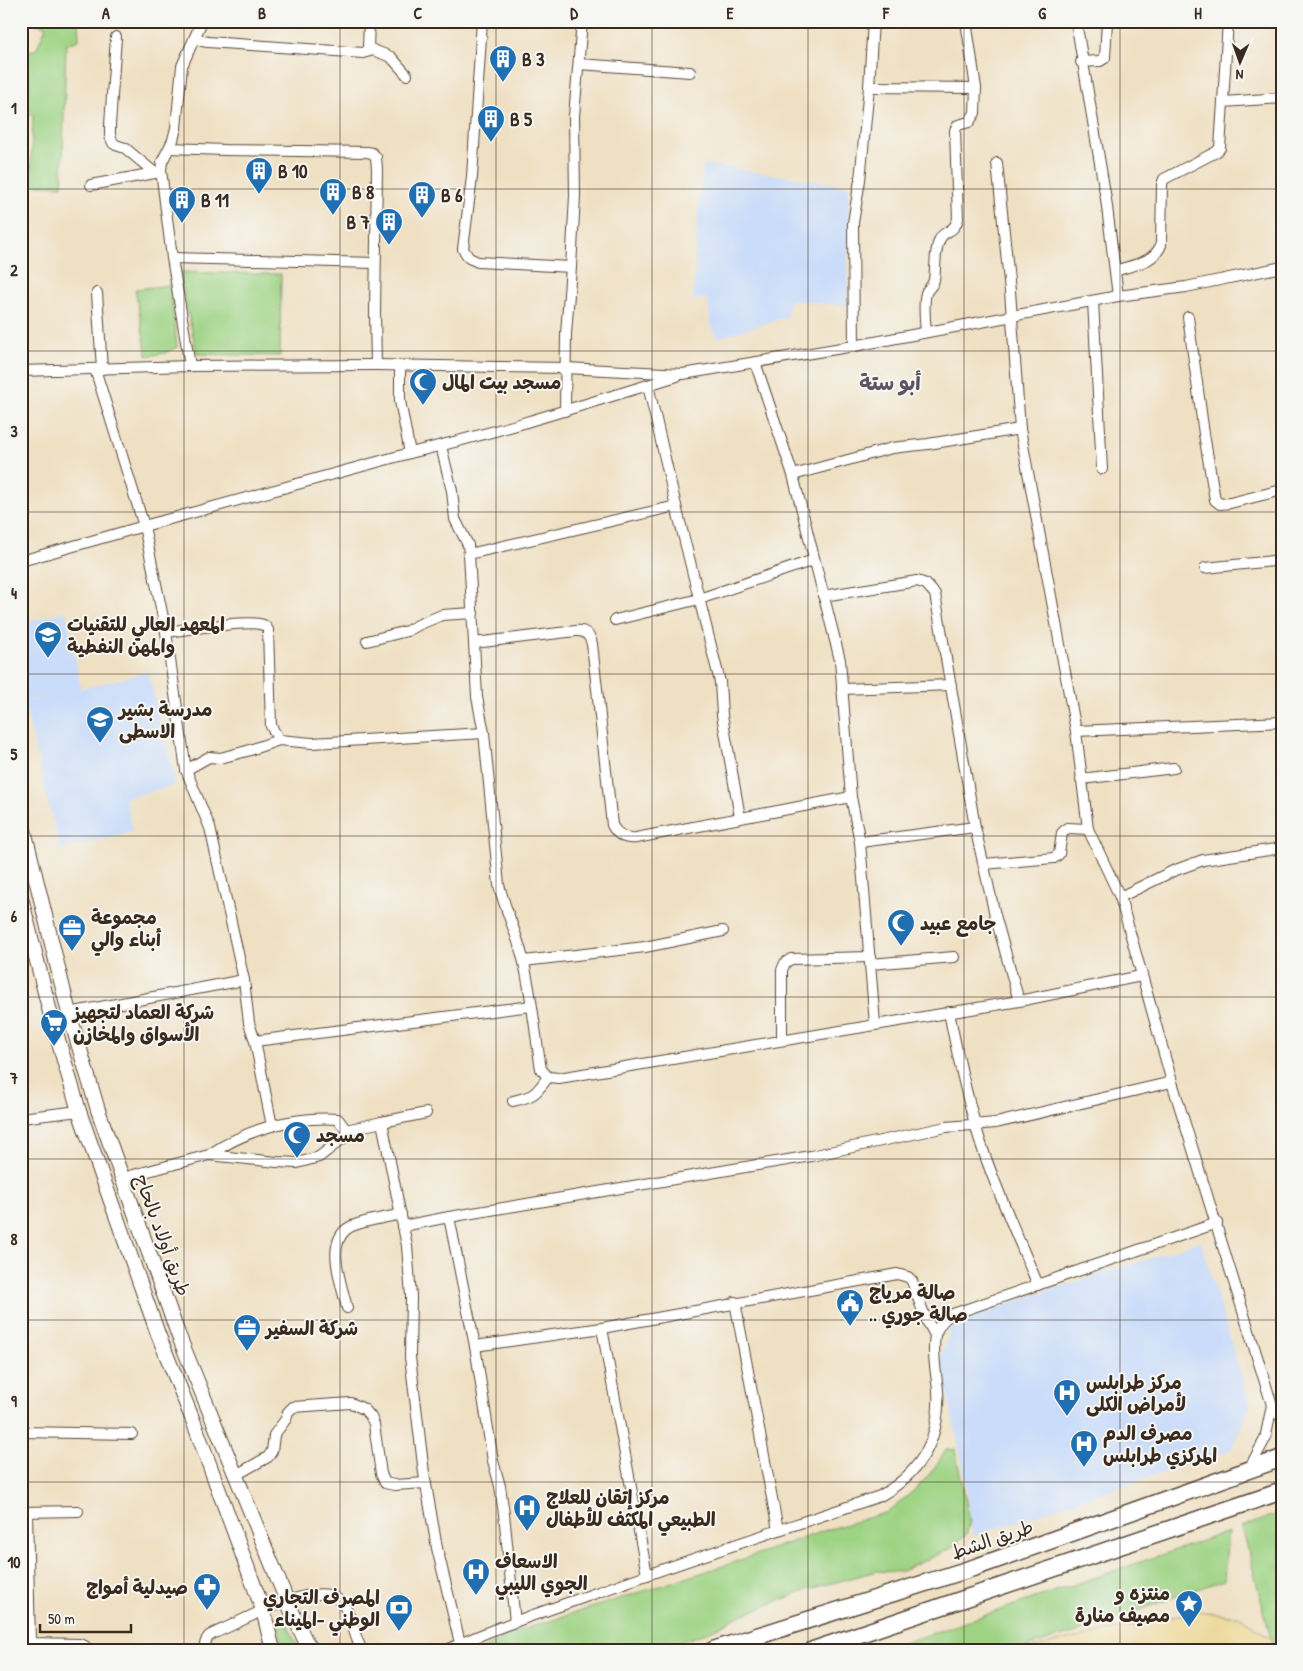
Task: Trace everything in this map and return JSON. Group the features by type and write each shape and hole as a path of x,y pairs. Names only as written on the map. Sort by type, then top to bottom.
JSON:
{"highway":[{"name":"طريق الشط","path":"713,1650 976,1567 1282,1458"},
{"path":"813,1650 1282,1492"}],"main road":[{"name":"طريق أولاد بالحاج","path":"21,818 69,1014 98,1110 178,1334 287,1601 305,1640 312,1650"},
{"name":"طريق أولاد بالحاج","path":"22,903 50,1016 79,1111 158,1334 194,1423 263,1610 273,1650"}],"street":[{"path":"190,366 158,172 170,148 176,128 182,66 202,21"},
{"path":"196,36 202,41 208,42 363,53 370,51 368,48 369,21"},
{"path":"482,21 472,177 463,248 469,258 478,262 571,267"},
{"path":"565,410 566,334 575,196 574,116 582,21"},
{"path":"854,346 853,223 860,180 873,21"},
{"path":"926,332 926,296 934,282 936,250 939,240 945,232 955,226 958,219 955,130 958,125 969,122 975,114 976,88 966,21"},
{"path":"1076,21 1081,62 1088,88 1103,180 1118,296"},
{"path":"1081,62 1100,61 1105,58 1107,21"},
{"path":"1115,271 1151,259 1158,252 1161,245 1162,184 1164,179 1216,152 1220,148 1228,21"},
{"path":"116,37 110,136 116,146 124,148 158,172"},
{"path":"368,48 391,57 407,75"},
{"path":"579,64 690,72"},
{"path":"869,87 976,88"},
{"path":"1223,102 1282,98"},
{"path":"170,148 367,152 372,153 376,157 376,365"},
{"path":"997,163 1010,291 1020,429 1076,731 1088,830 1120,898 1172,1082 1272,1405 1282,1419"},
{"path":"91,185 158,172"},
{"path":"172,258 375,263"},
{"path":"21,561 441,446 683,374 854,346 1118,296 1186,287 1282,268"},
{"path":"97,293 99,369 144,526 166,632 186,770 210,828 244,980 250,1023 272,1126"},
{"path":"1093,301 1102,470"},
{"path":"1188,317 1215,500 1220,504 1230,504 1282,490"},
{"path":"754,362 793,474 840,660 852,797 860,842 875,1024"},
{"path":"21,371 190,366 376,365 566,368 683,374"},
{"path":"400,366 402,418 410,453"},
{"path":"648,385 720,682 722,714 740,817"},
{"path":"793,474 892,448 1020,429"},
{"path":"441,446 452,491 455,519 468,545 477,697 484,733 499,885 524,961 541,1069 548,1077 558,1078 949,1012 1141,976"},
{"path":"469,554 676,506"},
{"path":"615,620 699,598 814,560"},
{"path":"1205,568 1282,560"},
{"path":"823,596 912,582 926,584 935,594 975,827 995,915 1019,1000"},
{"path":"366,641 408,631 442,615 473,613"},
{"path":"166,632 244,624 262,624 266,626 268,630 271,726 279,740"},
{"path":"474,644 576,630 585,632 588,635 592,644 612,825 619,835 630,839 852,797"},
{"path":"842,689 951,685"},
{"path":"1076,731 1282,722"},
{"path":"186,770 209,757 220,758 279,740 312,743 484,733"},
{"path":"1081,780 1174,768"},
{"path":"860,842 975,827"},
{"path":"984,864 1054,858 1059,854 1062,833 1067,828 1088,830"},
{"path":"1120,898 1173,871 1203,860 1282,848"},
{"path":"524,961 645,947 723,931"},
{"path":"782,1040 782,970 785,963 791,959 870,960 954,956"},
{"path":"69,1014 244,980"},
{"path":"255,1041 531,1006"},
{"path":"949,1012 954,1040 983,1149 1002,1200 1038,1285"},
{"path":"513,1101 530,1097 538,1091 548,1077"},
{"path":"403,1226 811,1156 946,1127 996,1123 1172,1082"},
{"path":"21,1118 79,1111"},
{"path":"346,1130 426,1113"},
{"path":"122,1178 209,1155 238,1138 294,1120 338,1119 346,1130 346,1136 319,1157 296,1163 209,1155"},
{"path":"382,1122 407,1246 411,1296 410,1357 426,1483 436,1548 460,1643"},
{"path":"347,1308 336,1258 336,1247 341,1236 351,1226 401,1214"},
{"path":"449,1217 475,1346 493,1461 500,1486 515,1622"},
{"path":"934,1335 940,1324 950,1315 1217,1223"},
{"path":"447,1650 460,1643 515,1622 647,1575 880,1496 895,1487 916,1468 930,1445 937,1419 938,1399 934,1335 925,1317 915,1286 908,1277 897,1274 735,1302 602,1328 475,1346"},
{"path":"735,1302 778,1530"},
{"path":"602,1328 647,1575"},
{"path":"236,1475 268,1457 272,1451 274,1435 286,1419 290,1409 351,1403 364,1409 371,1417 376,1435 381,1474 385,1483 394,1485 426,1483"},
{"path":"1248,1470 1265,1439 1272,1405"},
{"path":"21,1432 132,1434"},
{"path":"78,1511 24,1512 30,1643 79,1644 85,1646 87,1650"},
{"path":"204,1650 205,1641 210,1636 263,1610 287,1601 320,1594 339,1599 347,1609 362,1650"}],"shaded area":[{"path":"704,164 849,186 847,306 789,300 787,317 717,338 711,323 707,298 693,300 698,211"},
{"name":"مدرسة بشير الاسطى","path":"66,611 81,689 148,672 176,785 125,798 133,832 60,850 24,703 51,696 21,702 21,624"},
{"path":"1201,1241 1250,1406 1231,1450 973,1536 964,1472 940,1359 953,1321"}],"green space":[{"path":"30,21 78,21 79,40 66,44 62,186 30,185 33,115 21,113 21,51 36,50 46,27"},
{"path":"179,272 281,274 280,356 197,354"},
{"path":"170,285 177,347 165,353 147,356 135,289"},
{"path":"955,1449 970,1521 966,1535 950,1549 900,1572 877,1571 810,1589 739,1616 695,1637 652,1650 481,1650 511,1633 723,1566 823,1531 888,1512 918,1487 933,1470 946,1450"},
{"path":"1282,1512 1282,1650 1274,1650 1242,1527"},
{"path":"1228,1532 1224,1580 1098,1626 1016,1650 883,1650"},
{"path":"284,1616 299,1650 285,1650 275,1620"}],"sand":[{"name":"منتزه و مصيف منارة","path":"1197,1611 1239,1616 1272,1639 1274,1650 1023,1650"}],"place":[{"name":"B 3","path":"503,83"},
{"name":"B 5","path":"491,143"},
{"name":"B 10","path":"259,195"},
{"name":"B 8","path":"333,216"},
{"name":"B 6","path":"422,219"},
{"name":"B 11","path":"182,224"},
{"name":"B 7","path":"389,246"},
{"name":"مسجد بيت المال","path":"423,406"},
{"name":"المعهد العالي للتقنيات والمهن النفطية","path":"48,659"},
{"name":"مدرسة بشير الاسطى","path":"100,744"},
{"name":"جامع عبيد","path":"901,947"},
{"name":"مجموعة أبناء والي","path":"72,952"},
{"name":"شركة العماد لتجهيز الأسواق والمخازن","path":"54,1047"},
{"name":"مسجد","path":"297,1159"},
{"name":"صالة مرياج .. صالة جوري","path":"850,1327"},
{"name":"شركة السفير","path":"247,1352"},
{"name":"مركز طرابلس لأمراض الكلى","path":"1067,1417"},
{"name":"مصرف الدم المركزي طرابلس","path":"1084,1468"},
{"name":"مركز إتقان للعلاج الطبيعي المكثف للأطفال","path":"527,1532"},
{"name":"الاسعاف الجوي الليبي","path":"476,1596"},
{"name":"صيدلية أمواج","path":"207,1611"},
{"name":"منتزه و مصيف منارة","path":"1189,1628"},
{"name":"المصرف التجاري الوطني -الميناء","path":"399,1632"}],"district":[{"name":"أبو ستة","path":"890,383"}]}
